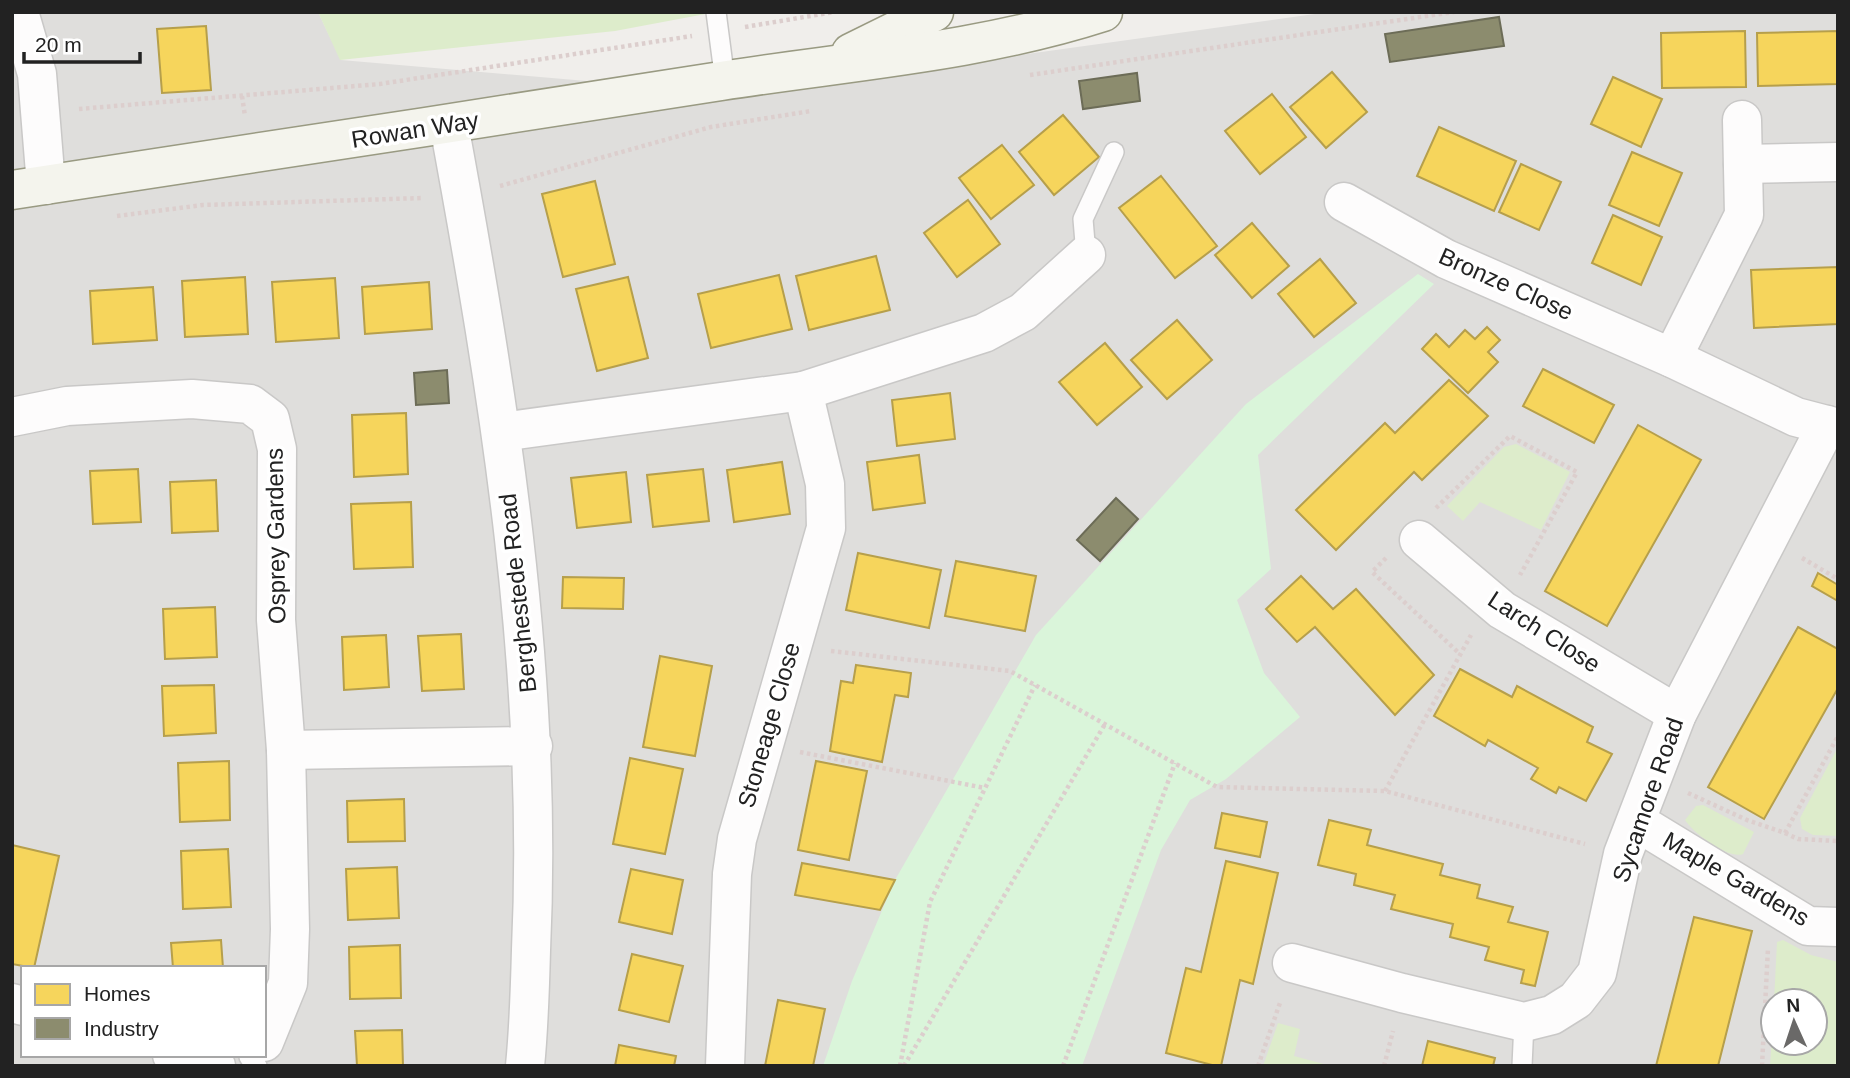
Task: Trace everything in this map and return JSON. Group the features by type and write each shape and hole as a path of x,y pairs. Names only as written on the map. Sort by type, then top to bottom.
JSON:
{"street":[{"path":"19,12 37,74 40,113 29,187"},
{"name":"Rowan Way","path":"817,68 934,12"},
{"name":"Rowan Way","path":"29,187 725,81 900,58 1103,12"},
{"path":"1672,358 1744,215 1742,120"},
{"name":"Berghestede Road","path":"449,125 500,432 522,611 533,746 534,883 525,1066"},
{"path":"1743,164 1838,162"},
{"name":"Bronze Close","path":"1344,202 1446,259 1672,358 1796,417 1832,426"},
{"path":"500,432 803,391 984,333 1023,312 1086,255"},
{"name":"Stoneage Close","path":"725,1066 732,874 737,839 826,528 825,484 803,391"},
{"name":"Osprey Gardens","path":"12,417 80,404 192,398 250,404 270,419 278,449 276,620 286,750 290,929 288,983 266,1020"},
{"name":"Sycamore Road","path":"1292,962 1402,993 1524,1021 1552,1015 1576,1000 1597,974 1642,838 1677,714 1832,426"},
{"name":"Larch Close","path":"1415,536 1496,605 1677,714"},
{"path":"286,750 533,746"},
{"name":"Maple Gardens","path":"1642,838 1808,926 1838,927"},
{"name":"Osprey Gardens","path":"208,1057 243,1059"}],"lane":[{"path":"717,22 725,81"},
{"path":"1086,255 1083,219 1114,152"},
{"path":"1522,1066 1524,1021"}],"path":[{"path":"40,113 380,84 717,22 834,12"},
{"path":"1021,76 1454,12"},
{"path":"107,218 203,205 462,196 711,127 819,109"},
{"path":"1385,791 1460,654 1496,605 1577,472 1510,436 1415,536 1373,572 1460,654"},
{"path":"792,647 1010,671 1217,787 1385,791 1642,838 1688,793 1746,820 1798,839 1838,842"},
{"path":"902,1066 930,902 1035,685"},
{"path":"902,1066 1105,724"},
{"path":"1784,833 1838,736"},
{"path":"764,744 985,788"},
{"path":"1063,1066 1175,763"},
{"path":"1762,1066 1770,904"},
{"path":"1258,1066 1292,962"}],"shaded area":[{"path":"12,12 318,12 341,60 738,94 1329,12 1838,12 1838,1066 12,1066"}],"green space":[{"path":"318,12 716,12 615,31 340,60"},
{"path":"1418,274 1434,284 1258,455 1271,569 1237,600 1264,673 1300,717 1226,779 1190,800 1161,850 1082,1066 823,1066 852,981 895,880 1036,635 1246,404"},
{"path":"1516,444 1570,472 1541,530 1480,502 1463,521 1447,506 1504,447"},
{"path":"1838,747 1838,836 1813,835 1802,829 1800,818"},
{"path":"1703,805 1754,832 1743,854 1737,855 1721,849 1689,825 1685,820 1696,806"},
{"path":"1783,940 1811,955 1838,962 1838,1066 1770,1066 1771,1057 1829,1057 1829,987 1775,987 1777,942"},
{"path":"1278,1023 1300,1029 1294,1056 1331,1066 1263,1066"}],"building: Homes":[{"path":"206,26 211,90 162,93 157,29"},
{"path":"1745,31 1746,87 1662,88 1661,33"},
{"path":"1838,31 1838,84 1758,86 1757,33"},
{"path":"1332,72 1367,112 1326,148 1290,107"},
{"path":"1613,77 1662,99 1641,147 1591,124"},
{"path":"1272,94 1306,137 1260,174 1225,131"},
{"path":"1063,115 1099,157 1054,195 1019,152"},
{"path":"1439,127 1516,161 1494,211 1417,176"},
{"path":"1002,145 1034,185 991,219 959,178"},
{"path":"1632,152 1682,173 1659,226 1609,205"},
{"path":"1521,164 1561,182 1539,230 1499,212"},
{"path":"1161,176 1217,246 1175,278 1119,208"},
{"path":"595,181 615,264 563,277 542,194"},
{"path":"968,200 1000,244 957,277 924,233"},
{"path":"1613,215 1662,237 1641,285 1592,263"},
{"path":"1252,223 1289,266 1252,298 1215,255"},
{"path":"876,256 890,310 809,330 796,276"},
{"path":"1320,259 1356,303 1314,337 1278,294"},
{"path":"1838,267 1838,324 1754,328 1751,270"},
{"path":"779,275 792,329 711,348 698,294"},
{"path":"245,277 248,334 185,337 182,281"},
{"path":"628,277 648,358 597,371 576,289"},
{"path":"335,278 339,338 276,342 272,282"},
{"path":"429,282 432,329 365,334 362,287"},
{"path":"153,287 157,340 93,344 90,291"},
{"path":"1177,320 1212,360 1167,399 1131,360"},
{"path":"1487,327 1500,340 1488,352 1498,362 1468,393 1422,349 1436,334 1449,347 1465,330 1475,339"},
{"path":"1105,343 1142,387 1097,425 1059,382"},
{"path":"1543,369 1614,405 1594,443 1523,406"},
{"path":"1449,380 1488,416 1422,480 1414,472 1336,550 1296,510 1385,423 1395,433"},
{"path":"950,393 955,439 897,446 892,400"},
{"path":"406,413 408,474 354,477 352,415"},
{"path":"1638,425 1701,460 1607,626 1545,591"},
{"path":"919,455 925,503 873,510 867,462"},
{"path":"782,462 790,514 734,522 727,470"},
{"path":"138,469 141,522 93,524 90,471"},
{"path":"703,469 709,521 653,527 647,475"},
{"path":"626,472 631,522 577,528 571,478"},
{"path":"216,480 218,531 172,533 170,482"},
{"path":"411,502 413,567 354,569 351,504"},
{"path":"858,553 941,570 929,628 846,610"},
{"path":"956,561 1036,576 1025,631 945,616"},
{"path":"1818,573 1838,585 1838,601 1812,586"},
{"path":"1301,576 1333,609 1356,589 1434,675 1395,715 1315,627 1297,642 1266,609"},
{"path":"563,577 624,578 623,609 562,608"},
{"path":"215,607 217,657 165,659 163,609"},
{"path":"1798,627 1838,649 1838,688 1764,819 1708,787"},
{"path":"461,634 464,689 422,691 418,636"},
{"path":"386,635 389,687 344,690 342,637"},
{"path":"660,656 712,666 695,756 643,747"},
{"path":"856,665 911,673 908,697 895,695 882,762 830,751 841,681 853,683"},
{"path":"1460,669 1512,697 1517,686 1593,727 1587,742 1612,754 1586,801 1559,787 1556,793 1531,779 1538,768 1488,740 1485,746 1434,716"},
{"path":"214,685 216,733 164,736 162,686"},
{"path":"630,758 683,769 665,854 613,844"},
{"path":"229,761 230,820 180,822 178,763"},
{"path":"816,761 867,771 849,860 798,850"},
{"path":"404,799 405,841 348,842 347,801"},
{"path":"1222,813 1267,822 1260,857 1215,848"},
{"path":"1329,820 1371,830 1367,845 1443,864 1440,875 1480,885 1477,898 1513,907 1508,922 1548,932 1535,986 1521,983 1524,970 1485,960 1489,947 1450,937 1453,924 1391,909 1395,895 1354,885 1356,874 1318,865"},
{"path":"12,845 59,856 34,966 12,964"},
{"path":"228,849 231,907 183,909 181,851"},
{"path":"1226,861 1278,873 1253,984 1240,980 1221,1066 1216,1066 1166,1053 1186,968 1201,972"},
{"path":"802,863 895,880 880,910 795,895"},
{"path":"397,867 399,918 348,920 346,869"},
{"path":"631,869 683,880 672,934 619,922"},
{"path":"1694,917 1752,931 1718,1066 1656,1066"},
{"path":"221,940 223,966 173,966 171,943"},
{"path":"400,945 401,998 350,999 349,947"},
{"path":"632,954 683,966 669,1022 619,1010"},
{"path":"778,1000 825,1009 813,1066 765,1066"},
{"path":"402,1030 403,1066 357,1066 355,1031"},
{"path":"1428,1041 1495,1058 1493,1066 1422,1066"},
{"path":"619,1045 676,1056 674,1066 615,1066"}],"building: Industry":[{"path":"1499,17 1504,46 1390,62 1385,34"},
{"path":"1137,73 1140,101 1083,109 1079,81"},
{"path":"447,370 449,403 416,405 414,373"},
{"path":"1116,498 1138,519 1100,561 1077,540"}]}
